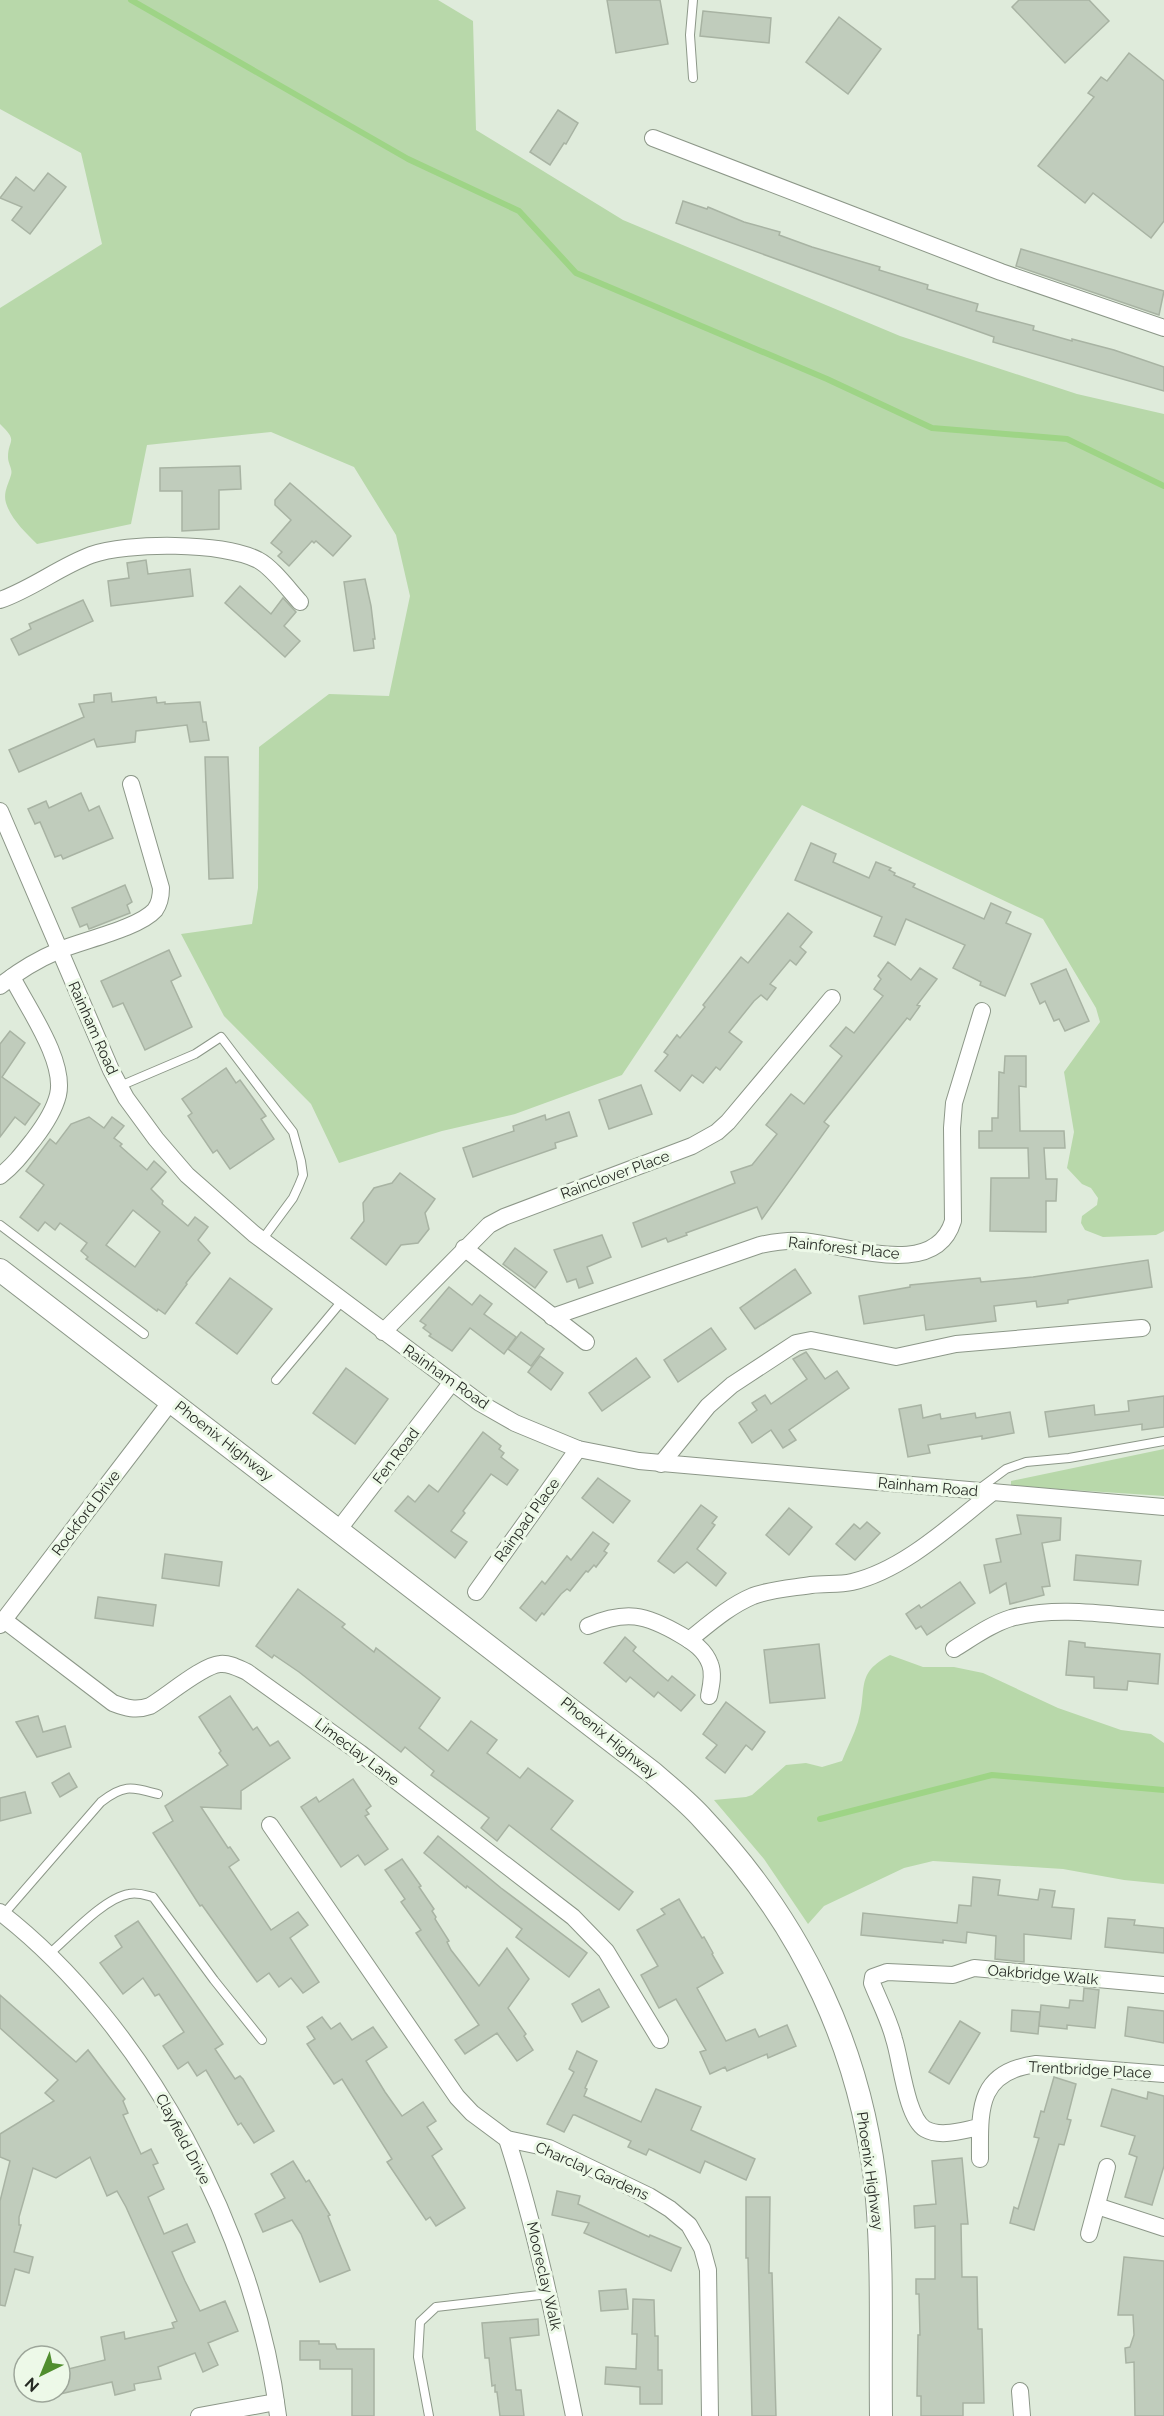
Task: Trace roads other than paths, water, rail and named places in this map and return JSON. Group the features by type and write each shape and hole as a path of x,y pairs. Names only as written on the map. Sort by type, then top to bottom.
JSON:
{"main road":[{"name":"Phoenix Highway","path":"0,1270 653,1773 702,1818 745,1866 788,1928 819,1986 841,2034 866,2124 877,2198 880,2247 881,2416"}],"street":[{"path":"653,138 1001,272 1164,328"},
{"path":"0,600 15,595 88,556 105,550 184,547 224,549 261,561 300,602"},
{"path":"0,1176 15,1164 40,1132 59,1093 54,1057 6,982 58,951 135,922 154,910 161,899 158,875 131,784"},
{"name":"Rainham Road","path":"0,811 58,951 120,1086 156,1139 187,1174 262,1240 480,1403 515,1423 578,1449 661,1464 1164,1507"},
{"name":"Rainclover Place","path":"383,1332 489,1224 674,1154 717,1132 728,1122 832,998"},
{"name":"Rainforest Place","path":"552,1317 760,1245 779,1241 802,1241 889,1255 913,1254 939,1245 949,1234 953,1221 954,1103 982,1011"},
{"path":"464,1248 586,1342"},
{"path":"661,1464 708,1406 732,1385 796,1343 811,1340 896,1357 956,1344 1142,1328"},
{"name":"Fen Road","path":"339,1529 452,1382"},
{"name":"Rockford Drive","path":"1,1620 172,1401"},
{"name":"Rainpad Place","path":"476,1592 578,1449"},
{"path":"689,1640 726,1611 753,1597 773,1591 852,1582 888,1568 910,1556 985,1492"},
{"path":"954,1649 991,1626 1032,1614 1057,1611 1164,1619"},
{"path":"588,1626 610,1617 641,1617 658,1622 689,1640 704,1652 711,1665 712,1679 709,1696"},
{"name":"Limeclay Lane","path":"1,1620 113,1702 126,1708 139,1710 150,1706 207,1667 219,1664 231,1665 247,1672 360,1753 573,1917 606,1951 660,2040"},
{"name":"Charclay Gardens","path":"270,1825 457,2097 472,2113 507,2139 549,2148 649,2196 670,2209 689,2225 702,2248 708,2270 710,2416"},
{"name":"Clayfield Drive","path":"1,1913 49,1954 99,2010 150,2078 190,2148 224,2219 249,2284 277,2409"},
{"name":"Oakbridge Walk","path":"980,2127 946,2133 934,2132 924,2128 916,2118 910,2106 894,2037 872,1983 873,1977 887,1972 953,1975 974,1968 1164,1985"},
{"name":"Trentbridge Place","path":"980,2159 979,2115 983,2101 1001,2075 1016,2067 1036,2064 1164,2074"},
{"name":"Mooreclay Walk","path":"507,2139 525,2194 550,2294 574,2416"},
{"path":"1089,2234 1107,2168"},
{"path":"1097,2206 1164,2228"},
{"path":"1020,2391 1022,2416"},
{"path":"199,2416 277,2409"}],"lane":[{"path":"693,0 690,35 693,78"},
{"path":"120,1086 195,1054 220,1037 293,1132 301,1161 303,1175 300,1185 262,1240"},
{"path":"0,1225 144,1334"},
{"path":"276,1380 342,1301"},
{"path":"985,1492 1006,1469 1026,1462 1070,1458 1164,1441"},
{"path":"1,1913 101,1802 121,1789 131,1787 158,1794"},
{"path":"49,1954 116,1899 128,1894 140,1893 153,1897 213,1980 262,2040"},
{"path":"429,2416 418,2357 420,2322 428,2313 436,2307 550,2294"}],"waterway":[{"path":"131,0 408,159 519,211 576,273 827,379 932,428 1067,439 1164,486"},
{"path":"820,1819 992,1775 1164,1790"}]}
